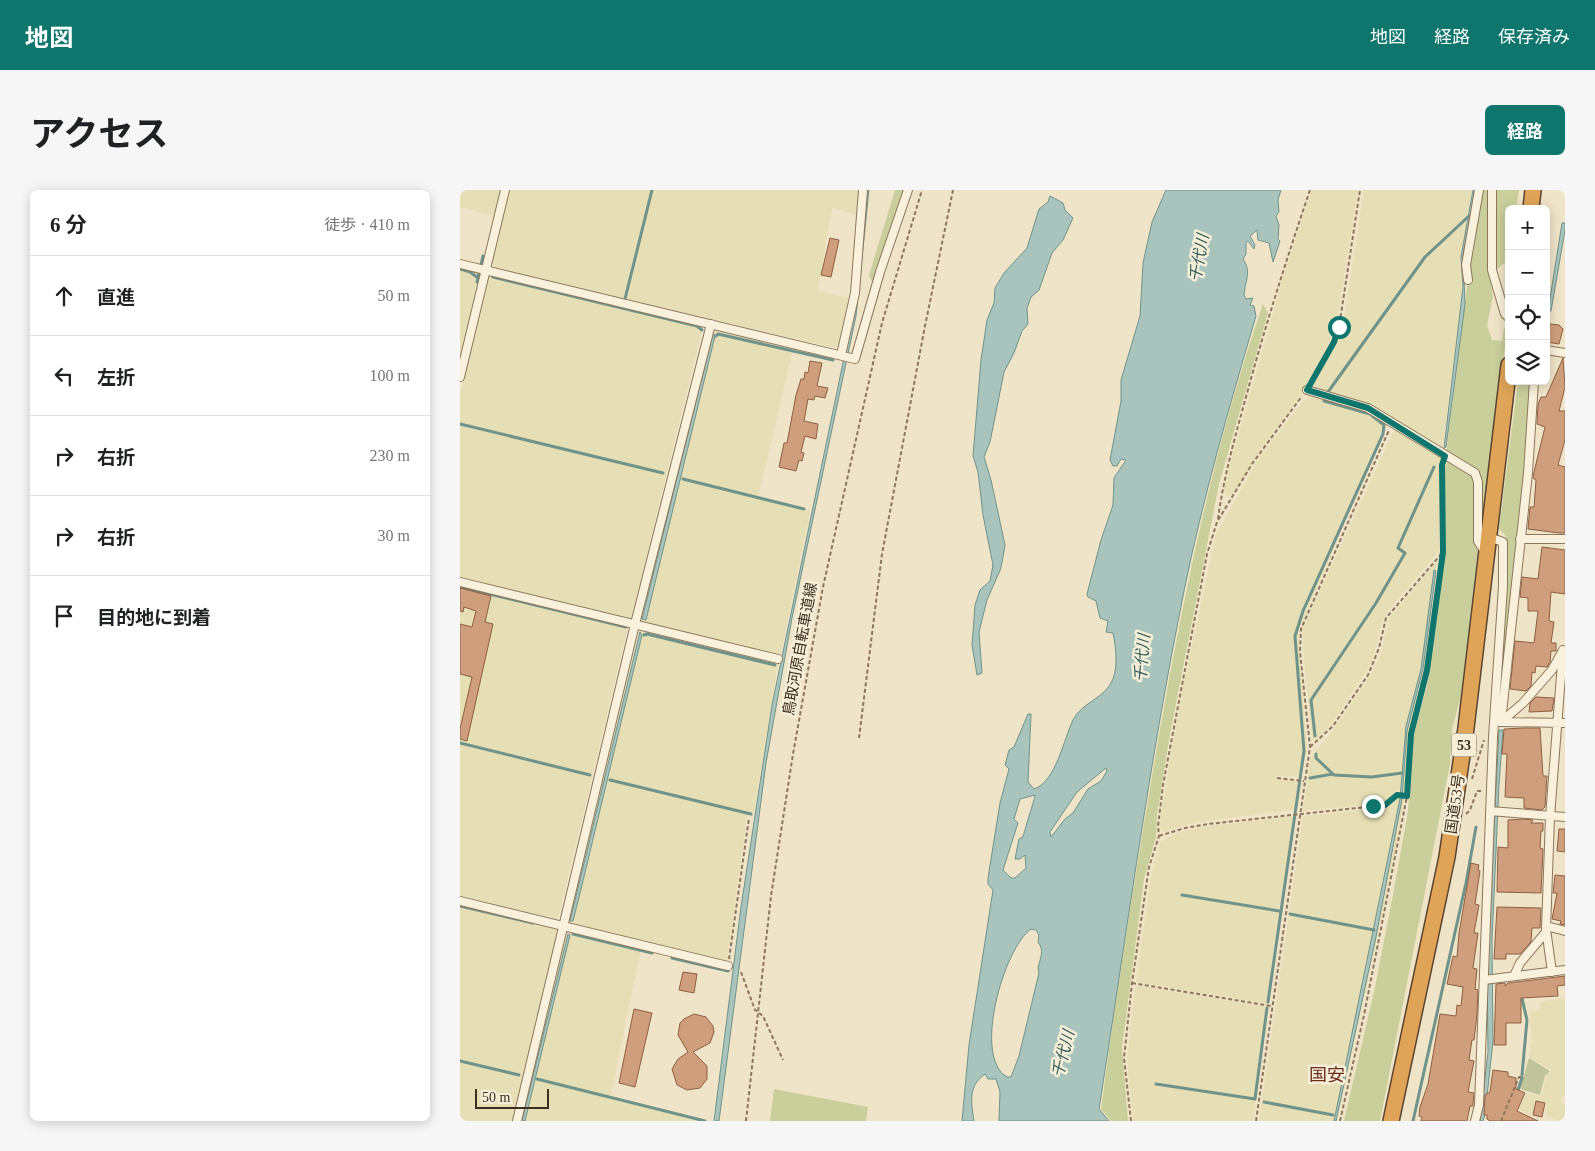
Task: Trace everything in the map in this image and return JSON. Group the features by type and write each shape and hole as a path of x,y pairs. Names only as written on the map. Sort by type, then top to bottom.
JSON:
{"highway":[{"path":"1531,205 1533,190"},
{"name":"国道53号","path":"1391,1121 1447,857 1466,728 1507,385"}],"street":[{"path":"460,377 504,190"},
{"path":"841,355 855,293 862,190"},
{"path":"460,264 855,358 880,272 908,190"},
{"path":"1468,280 1466,265 1479,190"},
{"path":"1492,190 1492,270 1505,314"},
{"path":"517,1121 635,624 711,324"},
{"path":"1550,351 1565,353"},
{"path":"1475,1121 1479,1104 1493,737 1497,722 1528,473 1534,385"},
{"path":"1307,390 1368,408 1475,474 1478,482 1478,541 1486,554"},
{"path":"1489,537 1503,542 1497,722"},
{"path":"1520,539 1565,539"},
{"path":"460,582 778,659"},
{"path":"1497,722 1523,703 1552,670 1564,649"},
{"path":"1552,972 1546,929 1550,817 1561,723 1564,649"},
{"path":"1497,722 1561,723"},
{"path":"1490,811 1565,817"},
{"path":"460,901 728,966"},
{"path":"1546,929 1565,930"},
{"path":"1514,976 1520,963 1546,929"},
{"path":"1484,980 1565,970"}],"path":[{"name":"鳥取河原自転車道線","path":"746,1121 771,896 792,754 823,587 882,323 922,190"},
{"path":"859,738 882,554 953,190"},
{"path":"1131,1121 1124,1058 1132,984 1149,867 1159,836 1158,826 1163,785 1182,686 1208,554 1217,522 1221,491 1254,367 1294,231 1310,190"},
{"path":"1217,522 1252,464 1307,390 1334,342 1339,327 1360,190"},
{"path":"1256,1121 1271,1006 1310,747 1300,652 1302,625 1392,424"},
{"path":"1340,1121 1364,1015 1407,796 1411,734 1427,670 1443,552 1442,472 1445,456"},
{"path":"1310,747 1333,726 1368,675 1379,648 1386,618 1443,552"},
{"path":"1469,784 1484,740 1493,737"},
{"path":"1276,778 1304,780"},
{"path":"1464,815 1470,810 1477,790 1490,791"},
{"path":"1159,836 1200,825 1385,805 1397,795 1407,796"},
{"path":"728,966 749,818"},
{"path":"741,972 755,1010 763,1016 783,1060"},
{"path":"1132,984 1271,1006"},
{"path":"1501,1121 1519,1077 1522,1077"}],"shaded area":[{"path":"460,190 501,190 495,216 460,207"},
{"path":"510,190 859,190 858,215 832,208 818,291 850,298 839,349 495,268 492,263"},
{"path":"1312,190 1358,190 1336,327 1317,368 1291,409 1262,447 1234,493 1227,496 1224,485 1283,278"},
{"path":"1364,190 1472,190 1460,261 1463,289 1442,451 1386,416 1314,389 1314,382 1343,327"},
{"path":"460,267 480,276 460,360"},
{"path":"494,275 698,325 702,330 631,619 460,578 460,395 489,278"},
{"path":"722,331 793,349 758,498 810,511 780,656 644,623 641,620 712,332"},
{"path":"1312,396 1354,405 1384,419 1387,424 1298,632 1307,748 1302,777 1276,776 1275,779 1302,782 1297,809 1192,823 1163,832 1159,826 1170,758 1184,682 1216,535 1257,461 1303,401"},
{"path":"1394,430 1441,456 1439,551 1388,611 1383,619 1374,655 1366,672 1330,726 1317,739 1312,740 1303,648 1303,628"},
{"path":"1437,561 1425,667 1408,739 1405,792 1398,791 1384,803 1303,811 1311,756 1333,731 1372,672 1381,654 1389,618"},
{"path":"460,585 628,626 558,919 460,896"},
{"path":"643,629 778,663 753,817 747,815 727,963 571,925 569,920 639,632"},
{"path":"1399,797 1404,797 1404,800 1394,859 1337,1121 1259,1121 1303,816 1382,808"},
{"path":"1296,816 1269,1004 1136,982 1151,877 1160,842 1183,831 1202,827"},
{"path":"460,904 557,928 559,931 512,1121 460,1121"},
{"path":"574,932 641,948 610,1099 699,1121 522,1121 567,933"},
{"path":"1140,986 1268,1007 1253,1121 1133,1121 1127,1060 1135,987"},
{"path":"1565,998 1565,1094 1561,1102 1565,1104 1565,1121 1558,1121 1546,1115 1547,1103 1535,1100 1532,1116 1519,1109 1527,1093 1542,1097 1546,1077 1552,1070 1529,1057 1532,1039 1529,1012 1540,1010 1540,1002"}],"green space":[{"path":"895,190 906,190 872,282 869,275"},
{"path":"1481,190 1489,190 1489,272 1493,297 1487,325 1492,340 1502,341 1505,328 1505,347 1481,536 1480,479 1446,454"},
{"path":"1494,190 1519,190 1517,205 1505,205 1505,262 1496,270"},
{"path":"1263,304 1268,313 1219,484 1170,734 1157,815 1156,837 1144,879 1122,1048 1128,1121 1111,1121 1101,1109 1132,896 1174,652 1212,476 1244,361"},
{"path":"1517,385 1531,385 1523,486 1497,714 1508,544 1506,536 1499,529"},
{"path":"1448,461 1472,475 1475,480 1475,541 1478,549 1461,696 1452,729 1450,764 1380,1121 1344,1121 1375,987 1408,811 1413,739 1427,685 1437,619 1445,547 1445,467"},
{"path":"1529,1058 1550,1071 1545,1076 1540,1095 1520,1089"},
{"path":"774,1089 868,1107 866,1121 770,1121"}],"water":[{"path":"865,190 869,190 856,316 792,618 766,763 719,1121 714,1121 741,907 772,705 857,295"},
{"name":"千代川","path":"1166,190 1281,190 1278,200 1279,212 1276,216 1279,225 1278,239 1280,241 1273,262 1269,243 1258,240 1257,230 1250,236 1255,245 1254,249 1248,241 1246,243 1246,254 1243,259 1248,272 1244,295 1246,299 1253,298 1250,305 1254,306 1256,316 1208,487 1191,556 1171,656 1099,1109 1109,1121 999,1121 1000,1092 996,1079 988,1079 985,1074 973,1089 974,1121 962,1121 969,1045 993,890 988,884 988,878 1000,803 1009,769 1005,765 1009,750 1014,747 1028,714 1031,714 1028,782 1034,789 1042,785 1054,769 1073,720 1082,709 1105,691 1115,674 1116,656 1113,633 1106,632 1108,621 1100,618 1096,601 1088,597 1087,594 1101,540 1113,505 1114,478 1126,460 1121,459 1117,466 1113,466 1110,460 1121,401 1121,380 1140,316 1143,263 1152,222","holes":["1106,768 1107,771 1101,781 1088,789 1073,813 1065,819 1051,837 1050,832 1077,792","1035,795 1023,837 1019,839 1015,859 1020,859 1025,855 1026,868 1015,878 1011,878 1003,870 1018,823 1014,819 1020,799","1031,929 1036,930 1039,935 1038,942 1041,948 1041,955 1038,968 1039,973 1019,1056 1011,1077 1007,1077 997,1066 992,1048 992,1026 1002,979 1011,957 1021,940"]},
{"path":"1473,190 1475,190 1463,256 1465,304 1446,447 1444,448 1463,287 1461,257"},
{"path":"1050,196 1063,203 1065,210 1073,218 1063,240 1052,253 1039,290 1031,297 1027,308 1028,324 1022,331 1014,353 1004,372 990,442 984,457 1005,545 1001,568 987,600 979,632 982,673 977,675 972,645 975,605 980,590 990,581 993,565 983,515 978,472 973,456 981,360 987,320 994,303 995,288 1004,273 1027,248 1039,209 1048,202"},
{"path":"1562,223 1565,223 1551,311 1550,298"},
{"path":"713,333 715,336 646,620 642,619"},
{"path":"1434,570 1436,571 1423,669 1407,731 1402,799 1376,937 1336,1121 1334,1121 1400,799 1406,726 1421,669"},
{"path":"640,632 642,635 582,885 573,921 570,921"},
{"path":"1499,730 1503,730 1492,940 1493,1041 1485,1115 1483,1121 1480,1121 1488,1052 1487,969"},
{"path":"568,934 570,935 525,1121 522,1121"}],"building":[{"path":"830,238 839,240 831,277 821,275"},
{"path":"1550,324 1559,325 1563,329 1559,344 1550,343"},
{"path":"1563,358 1565,387 1559,411 1565,411 1565,440 1558,465 1565,467 1565,533 1559,533 1528,529 1530,507 1534,507 1536,480 1533,478 1534,472 1545,427 1537,424 1538,404 1541,397 1546,397"},
{"path":"810,361 822,363 817,386 828,388 825,398 815,396 814,400 808,399 804,421 818,424 816,439 805,436 801,452 804,453 802,461 799,460 796,471 779,467 784,443 787,443 796,395 801,379 804,379 805,372 808,373"},
{"path":"1542,547 1565,550 1565,594 1551,592 1549,621 1554,622 1551,643 1556,643 1556,651 1551,651 1550,662 1547,667 1536,666 1535,673 1532,672 1531,686 1526,691 1510,689 1515,641 1534,643 1538,611 1528,611 1528,598 1520,597 1522,577 1538,579"},
{"path":"460,588 491,596 485,622 493,624 467,741 460,739 460,729 472,677 460,674 460,624 472,627 476,611 464,607 463,612 460,611"},
{"path":"1536,697 1554,698 1552,711 1529,712 1530,703"},
{"path":"1540,728 1543,776 1547,776 1545,807 1542,810 1524,808 1524,798 1505,797 1507,754 1502,754 1504,729"},
{"path":"1508,820 1533,820 1531,823 1543,823 1540,848 1543,849 1541,893 1497,892 1498,847 1508,848"},
{"path":"1559,829 1565,829 1565,852 1557,851"},
{"path":"1471,863 1479,865 1478,870 1480,871 1475,904 1479,905 1474,933 1478,933 1473,968 1477,969 1475,989 1478,990 1477,1015 1469,1060 1474,1061 1468,1092 1474,1093 1473,1106 1470,1106 1467,1121 1421,1121 1422,1117 1419,1116 1420,1107 1428,1084 1440,1014 1456,1016 1457,1005 1461,1006 1463,987 1447,984 1453,956 1457,957 1459,933"},
{"path":"1555,875 1565,876 1565,925 1560,924 1561,921 1552,919 1557,893 1553,893"},
{"path":"1497,907 1541,908 1540,928 1532,928 1531,942 1520,954 1506,954 1506,959 1494,959"},
{"path":"683,972 697,974 694,993 679,990"},
{"path":"1565,976 1565,985 1557,986 1558,996 1521,998 1521,1023 1506,1023 1506,1045 1494,1045 1496,984 1505,983 1505,986 1508,983"},
{"path":"634,1009 652,1013 635,1087 619,1083"},
{"path":"694,1014 706,1017 713,1026 714,1032 710,1043 693,1052 707,1066 707,1079 700,1088 687,1090 677,1085 672,1069 678,1059 688,1052 678,1035 680,1023"},
{"path":"1493,1070 1508,1072 1508,1076 1516,1078 1516,1089 1525,1093 1517,1111 1538,1121 1490,1121 1487,1119 1487,1115 1484,1115 1485,1095 1490,1092"},
{"path":"1536,1101 1545,1103 1542,1117 1533,1115"}],"waterway":[{"path":"625,299 652,190"},
{"path":"1328,392 1425,257 1469,216"},
{"path":"477,282 483,256"},
{"path":"460,269 470,272 477,277"},
{"path":"493,277 697,326 702,330"},
{"path":"716,336 718,334 833,360"},
{"path":"1268,1002 1304,751 1295,636 1303,611 1383,434 1384,425 1370,414 1324,401"},
{"path":"460,424 663,473"},
{"path":"1315,736 1311,700 1376,603 1405,553 1398,548 1434,467"},
{"path":"683,479 804,509"},
{"path":"460,587 626,627"},
{"path":"644,635 647,634 775,665"},
{"path":"460,743 590,775"},
{"path":"1316,754 1316,758 1334,775 1372,777 1402,773"},
{"path":"1310,778 1333,774"},
{"path":"610,780 751,814"},
{"path":"1413,1121 1466,883 1476,827"},
{"path":"1182,895 1279,911"},
{"path":"460,906 533,923"},
{"path":"1290,914 1374,930"},
{"path":"573,934 652,953"},
{"path":"672,958 728,971"},
{"path":"1521,994 1527,1020 1522,1075"},
{"path":"1156,1084 1255,1099 1267,1008"},
{"path":"460,1061 519,1075"},
{"path":"1517,1093 1522,1078"},
{"path":"537,1079 705,1121"},
{"path":"1264,1102 1333,1115"}],"district":[{"name":"国安","path":"1327,1075"}],"route":[{"path":"1339,327 1334,342 1307,390 1357,404 1381,414 1392,424 1445,456 1442,465 1442,563 1427,670 1413,720 1407,796 1397,795 1385,805 1373,806"}]}
